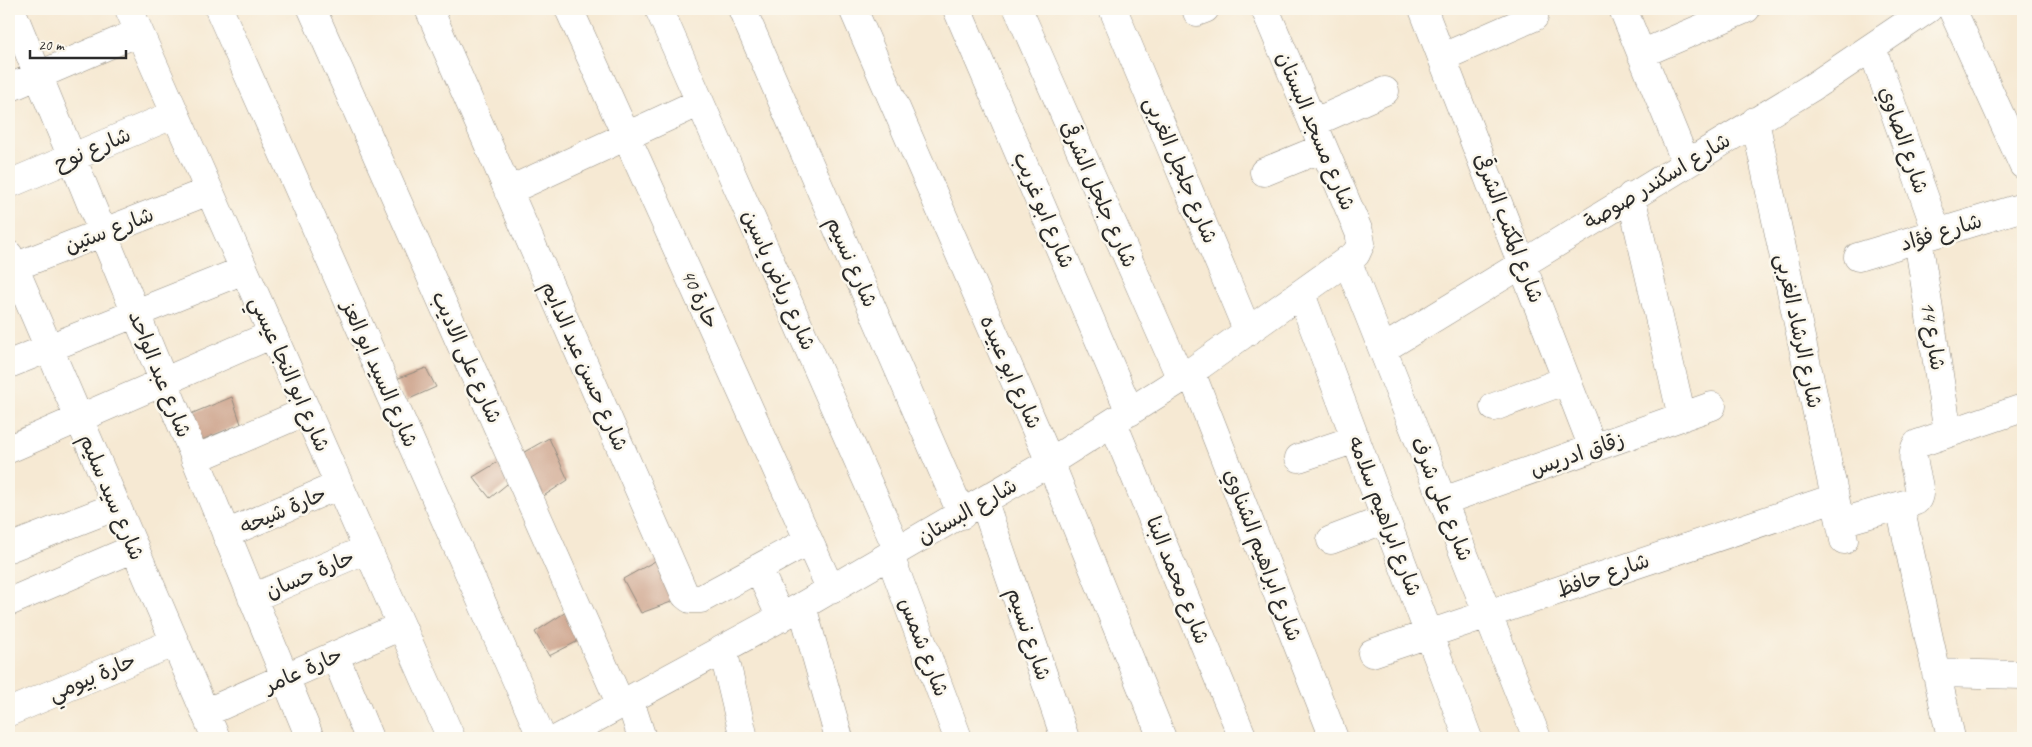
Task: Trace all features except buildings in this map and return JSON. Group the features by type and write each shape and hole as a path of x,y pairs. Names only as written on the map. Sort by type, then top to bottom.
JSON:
{"street":[{"name":"شارع عبد الواحد","path":"11,9 310,738"},
{"name":"شارع السيد ابو العز","path":"219,9 542,738"},
{"name":"شارع على الاديب","path":"312,9 642,738"},
{"name":"شارع حسن عبد الدايم","path":"429,9 685,595 690,599 702,599 808,541"},
{"name":"حارة 40","path":"569,9 831,590"},
{"name":"شارع رياض ياسين","path":"659,9 894,553"},
{"name":"شارع نسيم","path":"742,9 973,508 1065,738"},
{"name":"شارع ابو عبيده","path":"852,9 1050,462 1162,738"},
{"name":"شارع ابو غريب","path":"957,9 1122,417"},
{"name":"شارع جلجل الشرقى","path":"1018,9 1186,376"},
{"name":"شارع جلجل الغربى","path":"1113,9 1248,332"},
{"name":"شارع مسجد البستان","path":"1265,9 1359,232 1361,243 1352,256"},
{"name":"شارع المكتب الشرقى","path":"1423,9 1593,448"},
{"path":"1623,9 1686,163"},
{"path":"1641,54 1746,9"},
{"name":"شارع اسكندر صوصة","path":"1383,349 1755,121 1872,48 1928,9"},
{"path":"1952,9 2023,165"},
{"path":"1443,57 1534,17"},
{"path":"9,88 38,76 134,20"},
{"name":"شارع ابو النجا عيسي","path":"134,20 451,738"},
{"name":"شارع الصاوي","path":"1872,48 1928,236"},
{"path":"1313,122 1385,91"},
{"path":"508,191 700,102"},
{"name":"شارع نوح","path":"9,184 175,114"},
{"name":"شارع الرشاد الغربى","path":"1755,121 1840,520"},
{"path":"1264,172 1324,148"},
{"name":"شارع ستين","path":"10,264 102,233 209,191"},
{"path":"1631,196 1682,417"},
{"name":"شارع فؤاد","path":"1858,257 2023,207"},
{"name":"شارع 14","path":"1928,236 1948,433"},
{"name":"شارع البستان","path":"559,738 792,612 1050,462 1186,376 1352,256"},
{"name":"شارع على شرف","path":"1352,256 1383,349 1537,738"},
{"name":"شارع سيد سليم","path":"10,264 49,348 216,738"},
{"path":"9,364 244,270"},
{"name":"شارع ابراهيم سلامه","path":"1301,294 1429,634 1462,737"},
{"path":"9,448 272,334"},
{"name":"شارع ابراهيم الشناوي","path":"1186,376 1334,738"},
{"path":"1494,407 1567,380"},
{"name":"زقاق ادريس","path":"1443,501 1712,406"},
{"path":"1951,738 1900,507 1913,504 1918,498 1912,456 1917,444 2023,408"},
{"path":"195,458 307,411"},
{"name":"شارع محمد البنا","path":"1122,417 1243,738"},
{"path":"1299,458 1356,439"},
{"name":"حارة شيحه","path":"226,534 339,485"},
{"path":"9,548 117,506"},
{"name":"شارع حافظ","path":"1372,654 1488,614 1840,520 1900,507"},
{"path":"1332,540 1386,519"},
{"path":"9,602 134,548"},
{"name":"حارة حسان","path":"252,598 367,549"},
{"name":"شارع شمس","path":"894,553 958,738"},
{"path":"758,568 792,612 840,738"},
{"name":"حارة عامر","path":"205,713 402,626"},
{"name":"حارة بيومي","path":"9,712 175,642"},
{"path":"723,650 744,738"},
{"path":"335,656 369,738"},
{"path":"1936,673 2023,676"}]}
